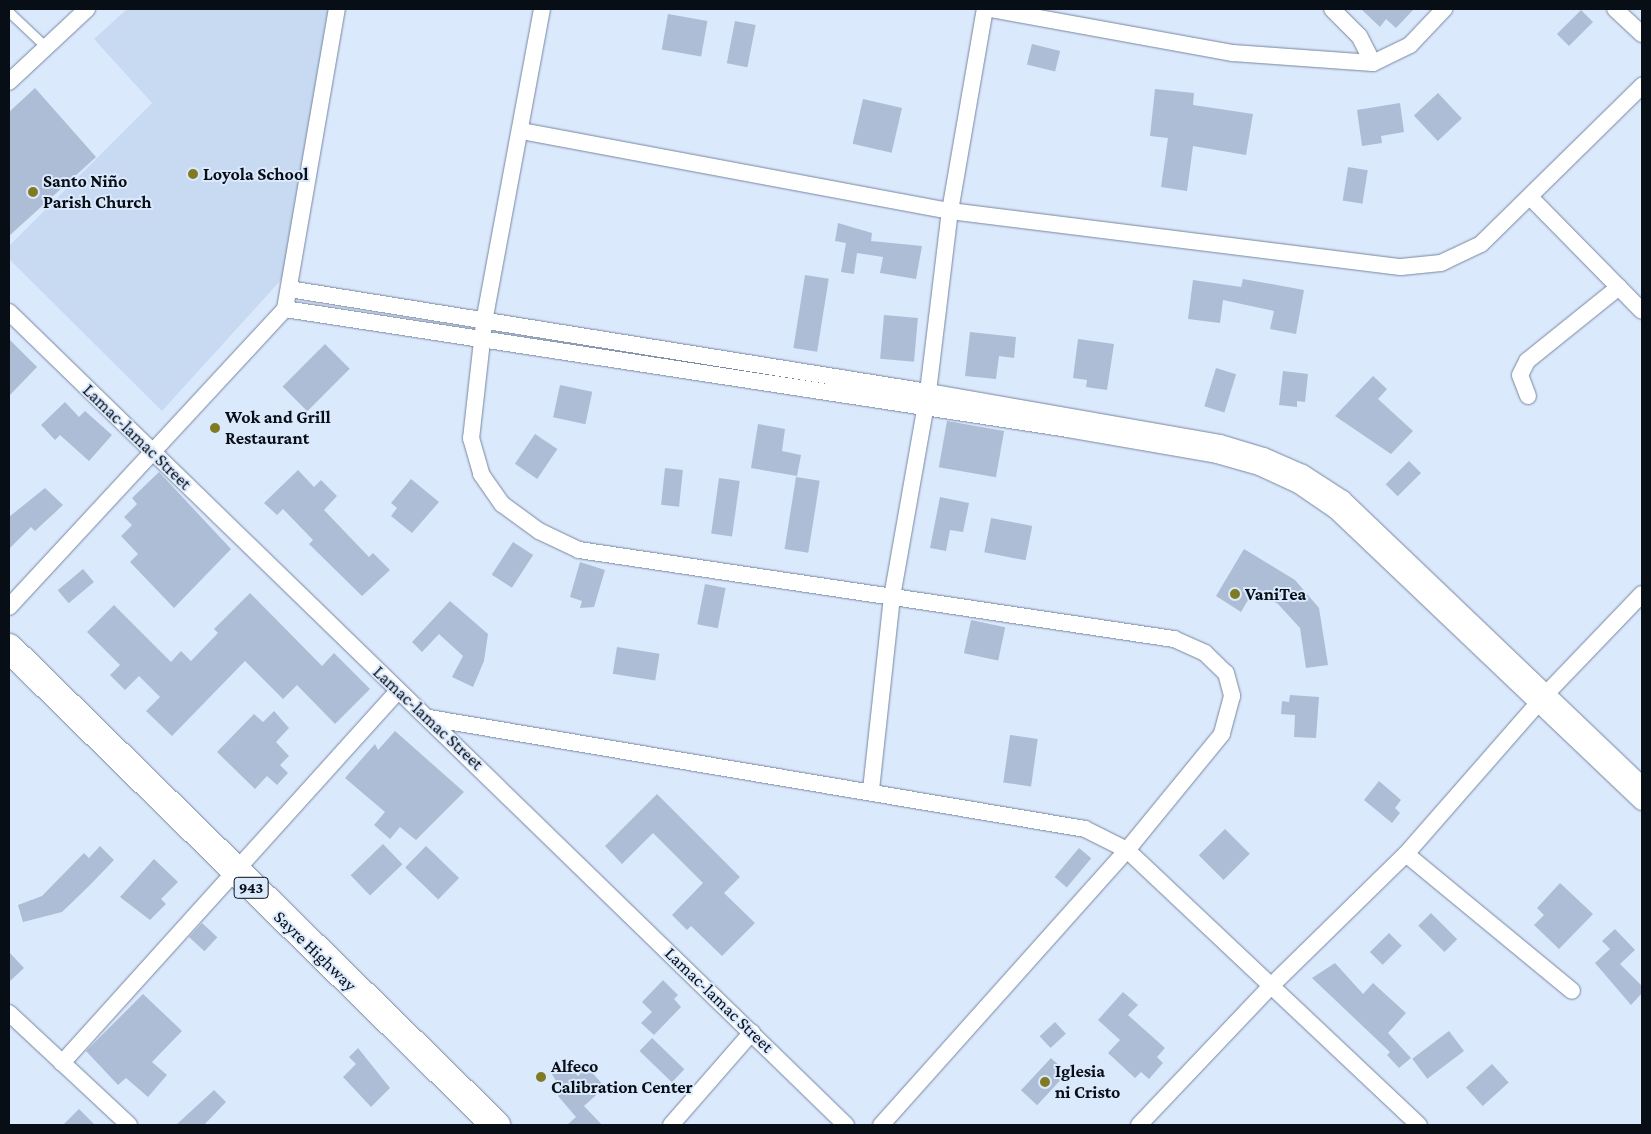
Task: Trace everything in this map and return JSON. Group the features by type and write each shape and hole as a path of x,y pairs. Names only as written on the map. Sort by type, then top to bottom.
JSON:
{"highway":[{"name":"Sayre Highway","path":"9,648 234,872 496,1125"}],"street":[{"path":"9,82 87,9"},
{"path":"9,607 150,450 285,308 337,9"},
{"path":"542,9 522,131 483,329 471,438 481,474 502,504 539,531 578,550 1174,639 1205,653 1226,673 1232,696 1222,734 1127,850 881,1125"},
{"path":"871,790 892,597 927,400 950,211 985,9"},
{"path":"990,9 1233,52 1373,63 1410,45 1444,9"},
{"path":"1332,9 1359,36 1373,63"},
{"path":"1615,9 1642,34"},
{"path":"522,131 950,211 1401,266 1441,263 1481,244 1531,198 1642,86"},
{"path":"1531,198 1642,310"},
{"path":"1528,396 1520,375 1527,361 1619,287"},
{"path":"289,289 483,329 1168,440 1220,443 1303,474 1368,532 1543,697 1642,785"},
{"path":"285,308 483,329"},
{"name":"Lamac-lamac Street","path":"9,312 846,1125"},
{"path":"1140,1125 1272,985 1406,854 1543,697 1642,594"},
{"path":"62,1063 398,691"},
{"path":"1543,697 1642,802"},
{"path":"429,718 871,790 1085,829 1127,850 1419,1125"},
{"path":"1406,854 1572,991"},
{"path":"9,1012 129,1125"},
{"path":"671,1125 752,1032"}],"lane":[{"path":"9,12 46,47"}],"shaded area":[{"name":"Loyola School","path":"127,9 333,9 290,270 162,411 9,259 9,246 152,103 94,39"}],"building":[{"path":"1361,9 1414,9 1396,28 1386,19 1380,27"},
{"path":"1581,10 1593,22 1569,46 1557,34"},
{"path":"668,14 707,21 701,56 662,49"},
{"path":"735,21 756,25 747,67 727,63"},
{"path":"1032,44 1060,51 1055,71 1027,64"},
{"name":"Santo Niño Parish Church","path":"35,88 96,157 9,236 9,112"},
{"path":"1155,89 1194,93 1193,105 1253,114 1246,155 1193,146 1187,191 1161,187 1168,138 1150,136"},
{"path":"1438,93 1462,119 1438,141 1414,116"},
{"path":"863,99 902,108 892,153 853,144"},
{"path":"1400,103 1404,132 1381,136 1382,143 1362,146 1357,110"},
{"path":"1348,167 1368,170 1362,204 1343,201"},
{"path":"838,223 872,233 871,241 922,246 916,279 880,273 883,257 857,253 854,274 841,272 846,243 835,241"},
{"path":"805,275 829,279 817,352 793,348"},
{"path":"1243,279 1304,290 1296,334 1270,329 1274,311 1223,300 1220,323 1188,319 1193,280 1241,287"},
{"path":"884,315 918,318 914,362 880,359"},
{"path":"970,332 1016,337 1014,358 999,356 996,379 965,376"},
{"path":"9,339 37,367 9,396"},
{"path":"1078,339 1114,344 1107,390 1086,387 1087,380 1073,378"},
{"path":"325,344 350,369 307,411 283,386"},
{"path":"1216,368 1236,374 1224,412 1204,406"},
{"path":"1283,371 1308,374 1305,402 1297,401 1297,407 1279,405"},
{"path":"1373,376 1387,389 1378,399 1413,431 1391,454 1335,416"},
{"path":"560,385 592,392 585,424 553,417"},
{"path":"65,402 79,417 85,411 112,435 89,461 60,435 55,440 41,425"},
{"path":"947,421 1004,431 996,477 939,467"},
{"path":"758,424 785,429 782,451 801,455 797,476 751,468"},
{"path":"535,434 557,449 537,479 515,464"},
{"path":"1409,461 1421,473 1398,496 1386,484"},
{"path":"665,468 683,470 679,507 661,505"},
{"path":"298,470 314,487 321,480 337,496 324,510 369,557 373,553 390,570 362,596 309,544 313,540 283,509 277,515 264,503"},
{"path":"159,472 231,549 174,608 130,562 138,554 121,536 132,525 124,517 137,504 132,498"},
{"path":"796,477 820,481 808,553 785,549"},
{"path":"719,478 740,481 732,536 711,533"},
{"path":"411,479 439,502 412,533 391,516 397,508 391,503"},
{"path":"45,488 63,505 35,531 31,527 9,549 9,517"},
{"path":"940,497 969,503 963,532 950,530 946,551 930,548"},
{"path":"991,518 1032,526 1026,560 984,552"},
{"path":"513,542 533,555 512,588 492,575"},
{"path":"1244,549 1295,580 1319,608 1328,665 1306,668 1300,628 1278,604 1254,590 1241,612 1216,596"},
{"path":"580,562 605,570 594,607 580,608 582,601 570,597"},
{"path":"83,569 94,582 69,603 58,590"},
{"path":"705,584 726,588 718,628 697,624"},
{"path":"250,593 322,666 334,653 370,689 335,724 297,685 283,699 245,661 172,736 146,711 160,697 139,676 125,690 110,675 120,665 87,632 114,605 171,662 181,651 191,661 218,633 214,629"},
{"path":"450,601 488,634 484,661 473,687 452,677 463,656 439,634 422,652 412,642"},
{"path":"971,620 1005,627 998,661 964,653"},
{"path":"617,647 659,654 655,680 613,674"},
{"path":"1290,695 1319,697 1316,738 1294,737 1295,715 1281,714 1282,701 1289,702"},
{"path":"274,711 289,728 276,742 289,756 280,765 288,773 277,785 267,776 255,789 217,752 254,714 263,722"},
{"path":"395,731 464,792 416,840 400,827 390,839 374,825 385,812 345,778 375,744 378,750"},
{"path":"1010,735 1038,739 1031,786 1003,783"},
{"path":"1379,781 1401,800 1395,808 1400,813 1392,823 1364,800"},
{"path":"657,794 740,877 724,893 755,923 722,956 691,926 687,930 672,915 703,883 653,833 622,864 605,846"},
{"path":"1225,829 1250,854 1224,880 1199,855"},
{"path":"383,844 402,864 370,895 351,875"},
{"path":"100,846 114,860 89,886 62,912 23,922 18,905 42,896 84,853 89,858"},
{"path":"426,846 459,878 438,900 405,868"},
{"path":"1079,848 1091,858 1067,887 1055,877"},
{"path":"154,859 178,882 161,899 166,904 150,920 120,897"},
{"path":"1560,883 1593,914 1559,949 1534,925 1544,915 1537,908"},
{"path":"1431,913 1457,939 1444,952 1418,926"},
{"path":"202,923 217,937 204,951 189,937"},
{"path":"1615,929 1635,950 1620,964 1642,986 1642,993 1631,1005 1595,963 1610,949 1602,941"},
{"path":"1389,933 1402,946 1383,965 1370,952"},
{"path":"9,952 24,968 9,982"},
{"path":"1335,963 1363,994 1373,983 1406,1013 1388,1033 1411,1058 1399,1068 1387,1055 1390,1052 1312,978"},
{"path":"663,980 678,995 674,999 681,1007 654,1035 641,1023 652,1012 642,1002"},
{"path":"1123,992 1138,1005 1128,1015 1165,1048 1157,1057 1163,1063 1149,1079 1141,1072 1135,1078 1108,1053 1120,1040 1098,1020"},
{"path":"143,994 182,1031 152,1062 167,1075 148,1097 126,1078 118,1085 86,1051"},
{"path":"1055,1022 1066,1034 1051,1048 1040,1036"},
{"path":"1449,1031 1464,1051 1427,1079 1412,1059"},
{"path":"652,1038 684,1069 672,1082 639,1051"},
{"path":"358,1048 390,1088 371,1107 343,1077 356,1064 349,1057"},
{"path":"1051,1058 1067,1073 1037,1105 1021,1090"},
{"path":"565,1062 578,1076 587,1067 605,1087 584,1106 602,1125 567,1125 576,1117 558,1096 562,1092 552,1074"},
{"path":"1492,1064 1509,1083 1483,1106 1466,1087"},
{"path":"214,1090 226,1102 204,1125 176,1125"},
{"path":"79,1109 95,1125 63,1125"}],"place":[{"name":"Loyola School","path":"193,174"},
{"name":"Santo Niño Parish Church","path":"33,192"},
{"name":"Wok and Grill Restaurant","path":"215,428"},
{"name":"VaniTea","path":"1235,594"},
{"name":"Alfeco Calibration Center","path":"541,1077"},
{"name":"Iglesia ni Cristo","path":"1045,1082"}]}
